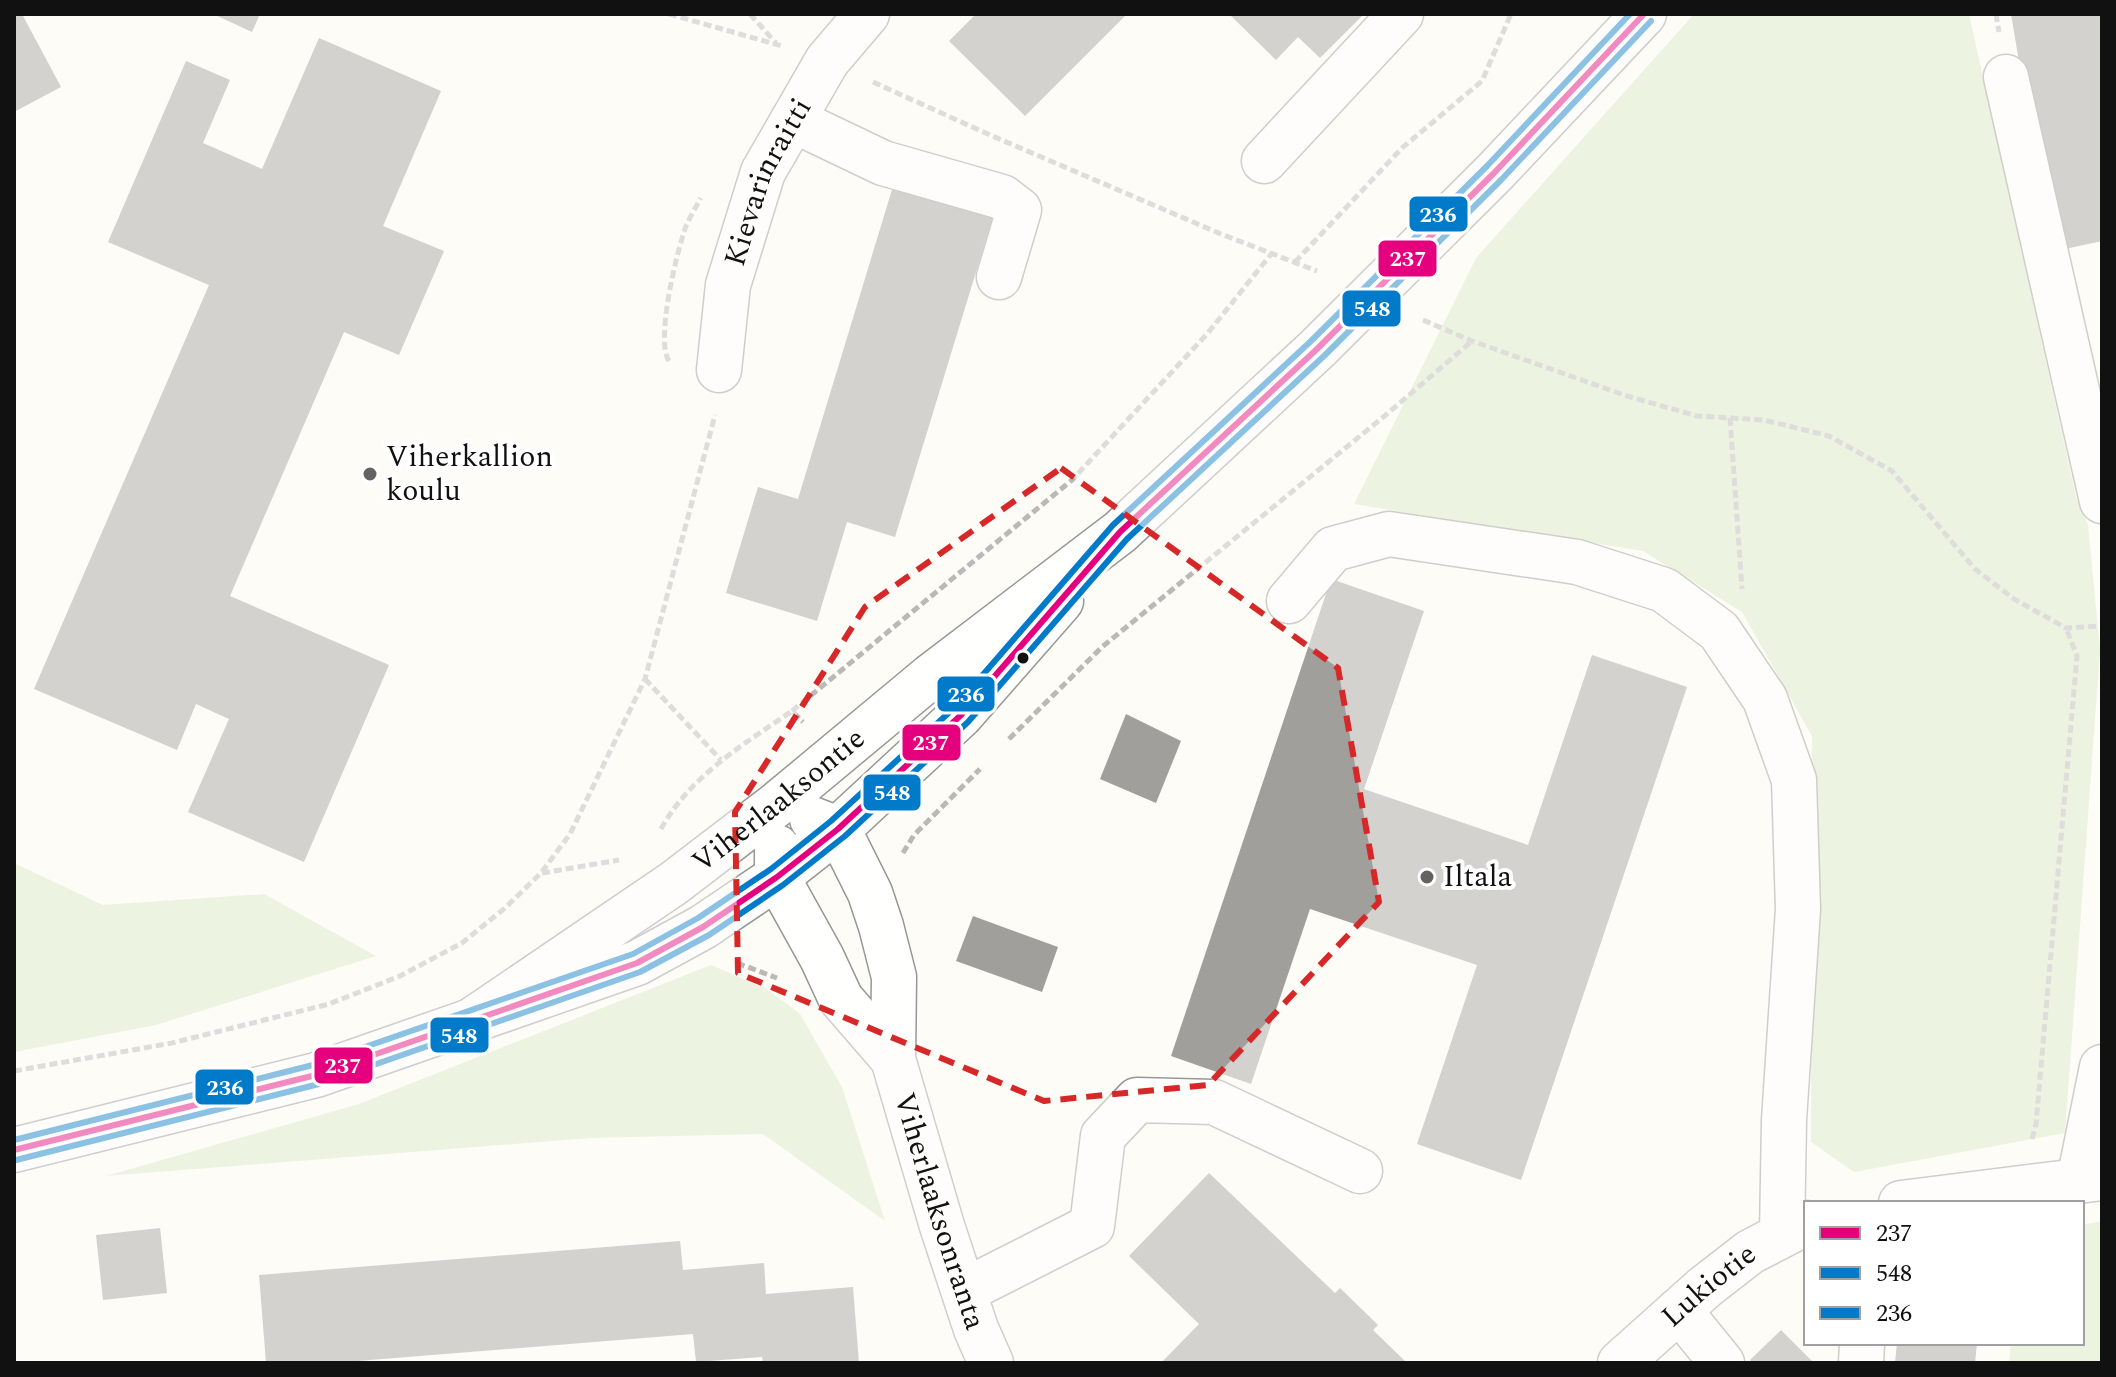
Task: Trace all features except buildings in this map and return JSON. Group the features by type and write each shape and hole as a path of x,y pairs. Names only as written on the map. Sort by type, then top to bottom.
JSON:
{"street":[{"name":"Kievarinraitti","path":"719,370 728,285 763,172 827,61 867,14"},
{"path":"1264,161 1401,14"},
{"name":"Viherlaaksontie","path":"465,1025 674,883 776,805 931,676 1120,532 1317,349 1494,173 1629,19"},
{"path":"2006,77 2102,501"},
{"path":"793,120 883,163 1002,197 1019,210 999,277"},
{"name":"Viherlaaksontie","path":"14,1150 316,1075 637,963 703,927 777,877 838,829 961,715 1120,532"},
{"path":"1289,601 1333,549 1389,534 1577,562 1664,590 1719,631 1765,699 1794,780 1798,909 1784,1120 1794,1229"},
{"path":"776,805 838,829"},
{"name":"Viherlaaksonranta","path":"776,805 777,877 841,999 893,1059"},
{"name":"Viherlaaksonranta","path":"838,829 870,893 894,977 893,1059 942,1226 991,1363"},
{"path":"1918,1201 2090,1180 2102,1067"},
{"path":"964,1291 1092,1226 1103,1136 1137,1100 1214,1102 1360,1171"},
{"name":"Lukiotie","path":"1620,1363 1750,1252 1794,1229"},
{"path":"1679,1310 1722,1363"}],"path":[{"path":"669,14 827,61 990,135 1317,271"},
{"path":"750,14 776,44"},
{"path":"1295,262 1402,148 1482,81 1511,14"},
{"path":"792,711 1072,480 1207,334 1272,253"},
{"path":"1423,320 1472,341 1655,404 1697,416 1764,420 1829,436 1892,471 1975,569 2014,599 2066,628 2102,626"},
{"path":"1003,745 1102,647 1472,341"},
{"path":"14,1071 172,1043 329,1004 400,976 462,943 541,873 570,834 645,679 717,404 719,370"},
{"path":"1730,418 1743,598"},
{"path":"2020,1189 2036,1124 2077,656 2066,628"},
{"path":"645,679 721,760"},
{"path":"901,855 914,835 981,768"},
{"path":"541,873 626,857"},
{"path":"703,927 722,958 786,982 822,958"}],"highlighted area":[{"path":"1061,468 1338,668 1379,902 1208,1085 1044,1101 738,973 735,812 865,607"}],"green space":[{"path":"1694,14 1969,14 2076,497 2088,525 2100,650 2065,1133 1854,1172 1811,1142 1812,736 1742,612 1643,551 1354,504 1476,258"},
{"path":"14,863 103,905 264,894 376,956 156,1025 14,1052"},
{"path":"711,965 767,989 800,1014 842,1087 885,1221 763,1134 591,1138 106,1176 359,1104"},
{"path":"2102,1221 2102,1363 2009,1363 2011,1345 2084,1345 2084,1225"}],"transit line":[{"name":"236","path":"14,1140 313,1065 633,954 698,918 771,869 831,821 954,708 1113,525 1310,342 1487,166 1630,14"},
{"name":"237","path":"14,1150 316,1075 637,963 703,927 777,877 838,829 961,715 1120,532 1317,349 1494,173 1644,14"},
{"name":"548","path":"16,1160 319,1084 640,972 709,935 783,885 845,836 968,722 1127,539 1324,356 1501,180 1651,21"}],"place":[{"name":"Viherkallion koulu","path":"370,474"},
{"name":"Iltala","path":"1427,877"}]}
